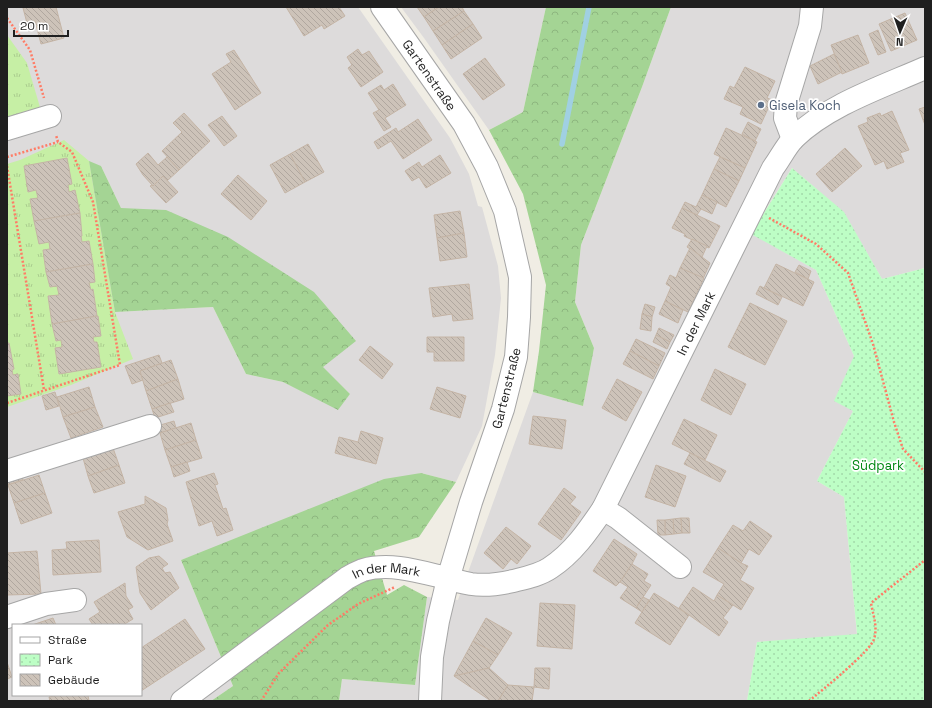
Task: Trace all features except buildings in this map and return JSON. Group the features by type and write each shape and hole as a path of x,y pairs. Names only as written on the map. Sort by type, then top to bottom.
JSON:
{"street":[{"name":"Gartenstraße","path":"382,7 464,124 487,167 505,211 520,277 516,357 503,409 471,502 448,579 438,621 432,657 430,701"},
{"path":"793,139 785,118 786,104 810,26 812,7"},
{"name":"In der Mark","path":"182,701 347,578 362,570 379,567 391,567 416,571 472,584 504,583 528,577 549,568 567,555 585,535 603,509 773,168 793,139 814,122 840,106 925,68"},
{"path":"7,129 50,116"},
{"path":"7,471 150,426"},
{"path":"603,509 618,518 680,567"},
{"path":"7,617 46,604 75,600"}],"path":[{"path":"7,18 30,50 58,142 72,152 93,202 120,365 7,403"},
{"path":"7,157 58,142"},
{"path":"7,166 44,390"},
{"path":"778,223 816,244 848,273 873,344 903,450 925,472"},
{"path":"809,701 853,663 874,642 876,630 871,603 925,560"},
{"path":"261,701 280,673 328,625 358,604 392,590 416,571"}],"shaded area":[{"path":"7,7 358,7 450,138 469,174 478,206 482,207 498,266 501,298 495,355 482,426 456,482 421,473 181,560 233,686 211,701 7,701","holes":["101,166 121,208 322,367 350,394 338,409 283,382 246,374 213,307 115,312"]},
{"path":"401,7 546,7 523,112 489,130"},
{"path":"671,7 925,7 925,268 882,279 844,213 792,168 751,233 816,270 854,356 853,411 817,481 844,497 857,635 757,642 747,701 339,701 342,679 415,685 427,597 458,600 533,392 583,406 594,348 575,302 581,245"}],"green space":[{"path":"546,7 671,7 581,245 575,302 594,348 583,406 533,392 546,285 523,194 489,130 523,112"},
{"path":"7,35 27,63 42,114 7,123"},
{"path":"64,140 89,161 115,312 133,359 71,385 7,407 7,164 20,160"},
{"path":"89,161 101,166 121,208 166,210 228,237 314,292 356,341 323,367 350,394 338,410 283,382 246,374 213,307 115,312"},
{"name":"Südpark","path":"792,168 844,212 882,279 925,268 925,701 747,701 757,642 857,634 844,497 817,481 853,411 834,401 854,356 816,270 751,234"},
{"path":"421,473 456,482 419,537 374,551 387,595 404,585 427,597 415,685 342,679 339,701 211,701 233,686 181,560 384,479"}],"waterway":[{"path":"562,144 589,7"}],"place":[{"name":"Gisela Koch","path":"761,105"}]}
